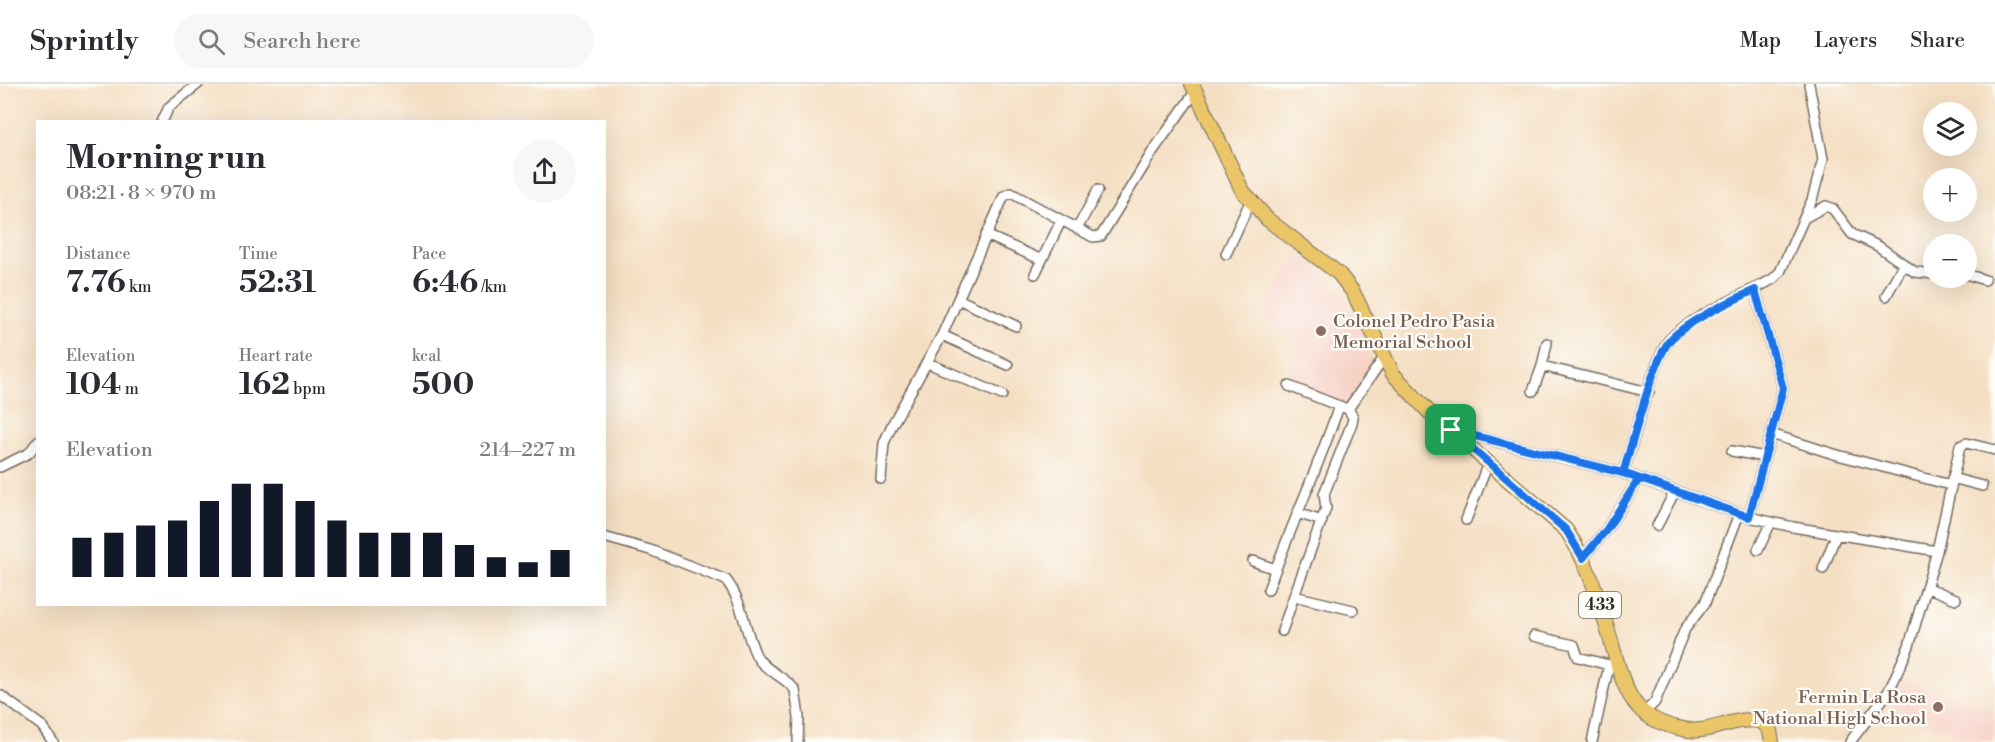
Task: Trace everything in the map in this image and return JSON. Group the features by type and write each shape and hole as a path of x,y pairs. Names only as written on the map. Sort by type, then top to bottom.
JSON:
{"main road":[{"name":"433","path":"1194,88 1236,179 1250,202 1267,219 1339,274 1353,292 1383,359 1411,394 1566,530 1583,558 1613,662 1630,694 1644,713"},
{"path":"1644,713 1661,723 1691,731 1706,731 1741,719 1751,719 1762,722 1770,731 1772,742"}],"street":[{"path":"163,120 169,107 198,84"},
{"path":"1623,473 1657,365 1671,339 1697,320 1755,290 1780,272 1812,200 1823,159 1809,84"},
{"path":"881,478 884,443 942,335 1007,193 1093,237 1101,236 1194,88"},
{"path":"1077,229 1098,190"},
{"path":"1226,254 1250,202"},
{"path":"1802,220 1819,207 1826,206 1833,209 1852,234 1878,246 1915,272 1923,273"},
{"path":"1035,274 1061,220"},
{"path":"986,235 1042,260"},
{"path":"1886,296 1903,265"},
{"path":"1977,277 1985,280"},
{"path":"1749,517 1783,388 1755,290"},
{"path":"958,300 1016,326"},
{"path":"942,335 1008,365"},
{"path":"1533,391 1547,343"},
{"path":"1268,590 1297,513 1344,407 1383,359"},
{"path":"928,363 1002,395"},
{"path":"1542,366 1649,392"},
{"path":"1282,631 1322,521 1326,508 1324,494 1353,417 1344,407 1289,386"},
{"path":"1451,430 1623,473 1674,493 1749,517 1836,535 1937,551"},
{"path":"1771,434 1834,454 1951,482 1982,486"},
{"path":"0,467 29,453 36,444"},
{"path":"1850,742 1889,691 1909,646 1937,551 1951,482 1963,444 1995,450"},
{"path":"1732,451 1765,457"},
{"path":"1466,520 1489,461"},
{"path":"1583,558 1607,529 1639,479"},
{"path":"1657,526 1674,493"},
{"path":"1297,513 1322,521"},
{"path":"1644,713 1659,693 1684,629 1706,603 1739,514"},
{"path":"1758,550 1771,522"},
{"path":"1823,569 1836,535"},
{"path":"606,538 650,549 726,580 733,589 745,616 757,658 795,690 799,717 798,742"},
{"path":"1253,561 1275,569"},
{"path":"1926,587 1956,599"},
{"path":"1294,596 1353,610"},
{"path":"1534,636 1574,645 1578,657 1613,662 1592,742"},
{"path":"0,694 42,726 53,742"}],"shaded area":[{"name":"Colonel Pedro Pasia Memorial School","path":"1297,252 1329,278 1341,293 1353,312 1376,371 1348,409 1284,386 1300,346 1262,316"},
{"name":"Fermin La Rosa National High School","path":"1896,678 1995,711 1995,735 1992,742 1977,742 1884,704"}],"place":[{"name":"Colonel Pedro Pasia Memorial School","path":"1321,331"},
{"name":"Fermin La Rosa National High School","path":"1938,707"}],"route":[{"path":"1451,430 1566,530 1583,558 1607,529 1639,479 1623,473 1663,351 1671,339 1697,320 1755,290 1783,388 1749,517 1674,493 1623,473 1451,430"}]}
